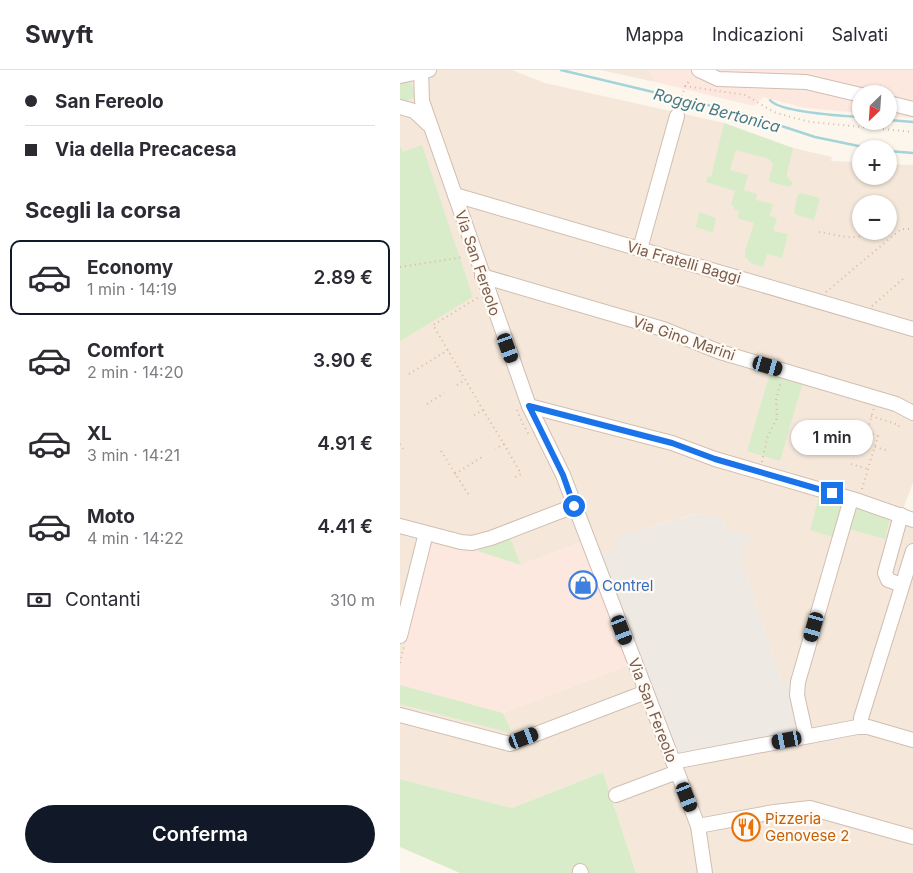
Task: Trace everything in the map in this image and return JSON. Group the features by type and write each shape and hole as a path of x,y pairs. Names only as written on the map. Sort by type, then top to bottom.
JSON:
{"street":[{"path":"403,75 423,80 438,70"},
{"path":"697,73 718,79 806,82 852,93"},
{"name":"Via San Fereolo","path":"402,107 414,106 423,80"},
{"name":"Via San Fereolo","path":"423,80 432,129 482,276 529,406 563,475 698,826 705,873"},
{"path":"898,105 913,109"},
{"name":"Via San Fereolo","path":"402,107 414,111 421,116 432,129"},
{"path":"640,249 678,110"},
{"name":"Via Fratelli Baggi","path":"455,195 913,329"},
{"name":"Via Gino Marini","path":"482,276 663,329 720,352 877,398 902,406 913,413"},
{"path":"529,406 672,443 715,459 855,500 907,518 885,573 888,580 902,585"},
{"path":"806,736 796,688 855,500"},
{"path":"400,526 462,542 482,541 574,506"},
{"path":"400,636 402,619 426,533"},
{"path":"860,727 861,718 913,551"},
{"path":"400,716 510,744 646,692"},
{"path":"616,796 675,767 806,736 860,727 874,728 913,740"},
{"path":"698,826 774,812 810,808 913,837"}],"path":[{"path":"678,110 685,86 697,73"},
{"path":"685,86 745,96 774,112 794,118 913,132"},
{"path":"822,302 826,291 901,229 913,229"},
{"path":"819,232 852,237"},
{"path":"400,267 466,256"},
{"path":"867,315 871,306 904,278"},
{"path":"488,292 433,325 522,474 512,479"},
{"path":"409,374 448,350"},
{"path":"759,472 767,438 776,418 776,395 784,371"},
{"path":"456,385 466,380"},
{"path":"427,404 444,393"},
{"path":"867,432 877,398"},
{"path":"474,415 483,410"},
{"path":"871,416 899,425 898,429"},
{"path":"840,425 878,436 868,469 855,500"},
{"path":"400,444 403,449"},
{"path":"495,449 504,444"},
{"path":"875,447 889,451"},
{"path":"441,451 470,497"},
{"path":"455,474 482,457"},
{"path":"851,464 868,469"}],"shaded area":[{"path":"435,70 512,70 545,83 724,123 789,147 832,157 831,161 852,162 852,185 897,185 897,164 913,165 913,483 901,514 529,406 421,83"},
{"path":"601,70 650,70 655,82 605,71"},
{"path":"650,70 913,70 913,118 898,117 898,85 852,85 852,112 805,108 763,97 754,106 655,82"},
{"path":"400,77 415,79 420,97 587,540 521,565 433,536 400,670"},
{"path":"530,407 913,521 913,836 816,808 698,826 672,757 791,698 790,681 783,684 742,560 749,536 725,529 721,518 696,514 616,537 619,548 594,555"},
{"path":"697,514 721,518 725,529 750,536 742,560 783,684 790,681 791,698 799,730 798,733 672,757 594,555 619,548 615,537"},
{"path":"433,535 475,543 477,551 521,565 587,540 634,663 503,713 400,685 400,670"},
{"path":"634,663 697,827 704,873 636,873 603,772 512,808 400,779 400,685 503,713"},
{"path":"803,809 913,838 913,873 705,873 698,827"}],"green space":[{"path":"405,81 411,83 415,92 413,98 404,102 400,100 400,83"},
{"path":"724,123 793,148 787,173 787,177 793,183 790,187 770,182 773,164 769,159 736,150 730,170 748,175 744,190 757,194 756,200 773,204 770,216 777,218 773,231 788,234 782,258 767,254 763,267 751,263 745,257 745,251 754,223 737,218 739,211 733,209 734,206 731,205 735,191 706,182 708,176 711,177"},
{"path":"422,145 473,297 400,341 400,146 403,152"},
{"path":"801,193 820,198 814,220 794,213 797,196"},
{"path":"699,212 716,218 713,233 696,227"},
{"path":"770,373 803,382 780,461 747,451"},
{"path":"819,497 839,503 842,507 833,537 810,530"},
{"path":"855,508 890,518 885,539 849,529"},
{"path":"510,538 521,565 477,551"},
{"path":"400,685 503,713 511,731 507,732 400,704"},
{"path":"603,772 636,873 460,873 400,847 400,779 512,808"}],"waterway":[{"name":"Roggia Bertonica","path":"561,70 745,114 815,137 852,145"},
{"path":"770,100 786,108 852,116"},
{"path":"898,121 913,122"},
{"name":"Roggia Bertonica","path":"897,152 913,153"}],"place":[{"name":"Contrel","path":"583,585"},
{"name":"Pizzeria Genovese 2","path":"746,827"}],"route":[{"path":"574,506 563,475 529,406 672,443 715,459 832,493"}]}
